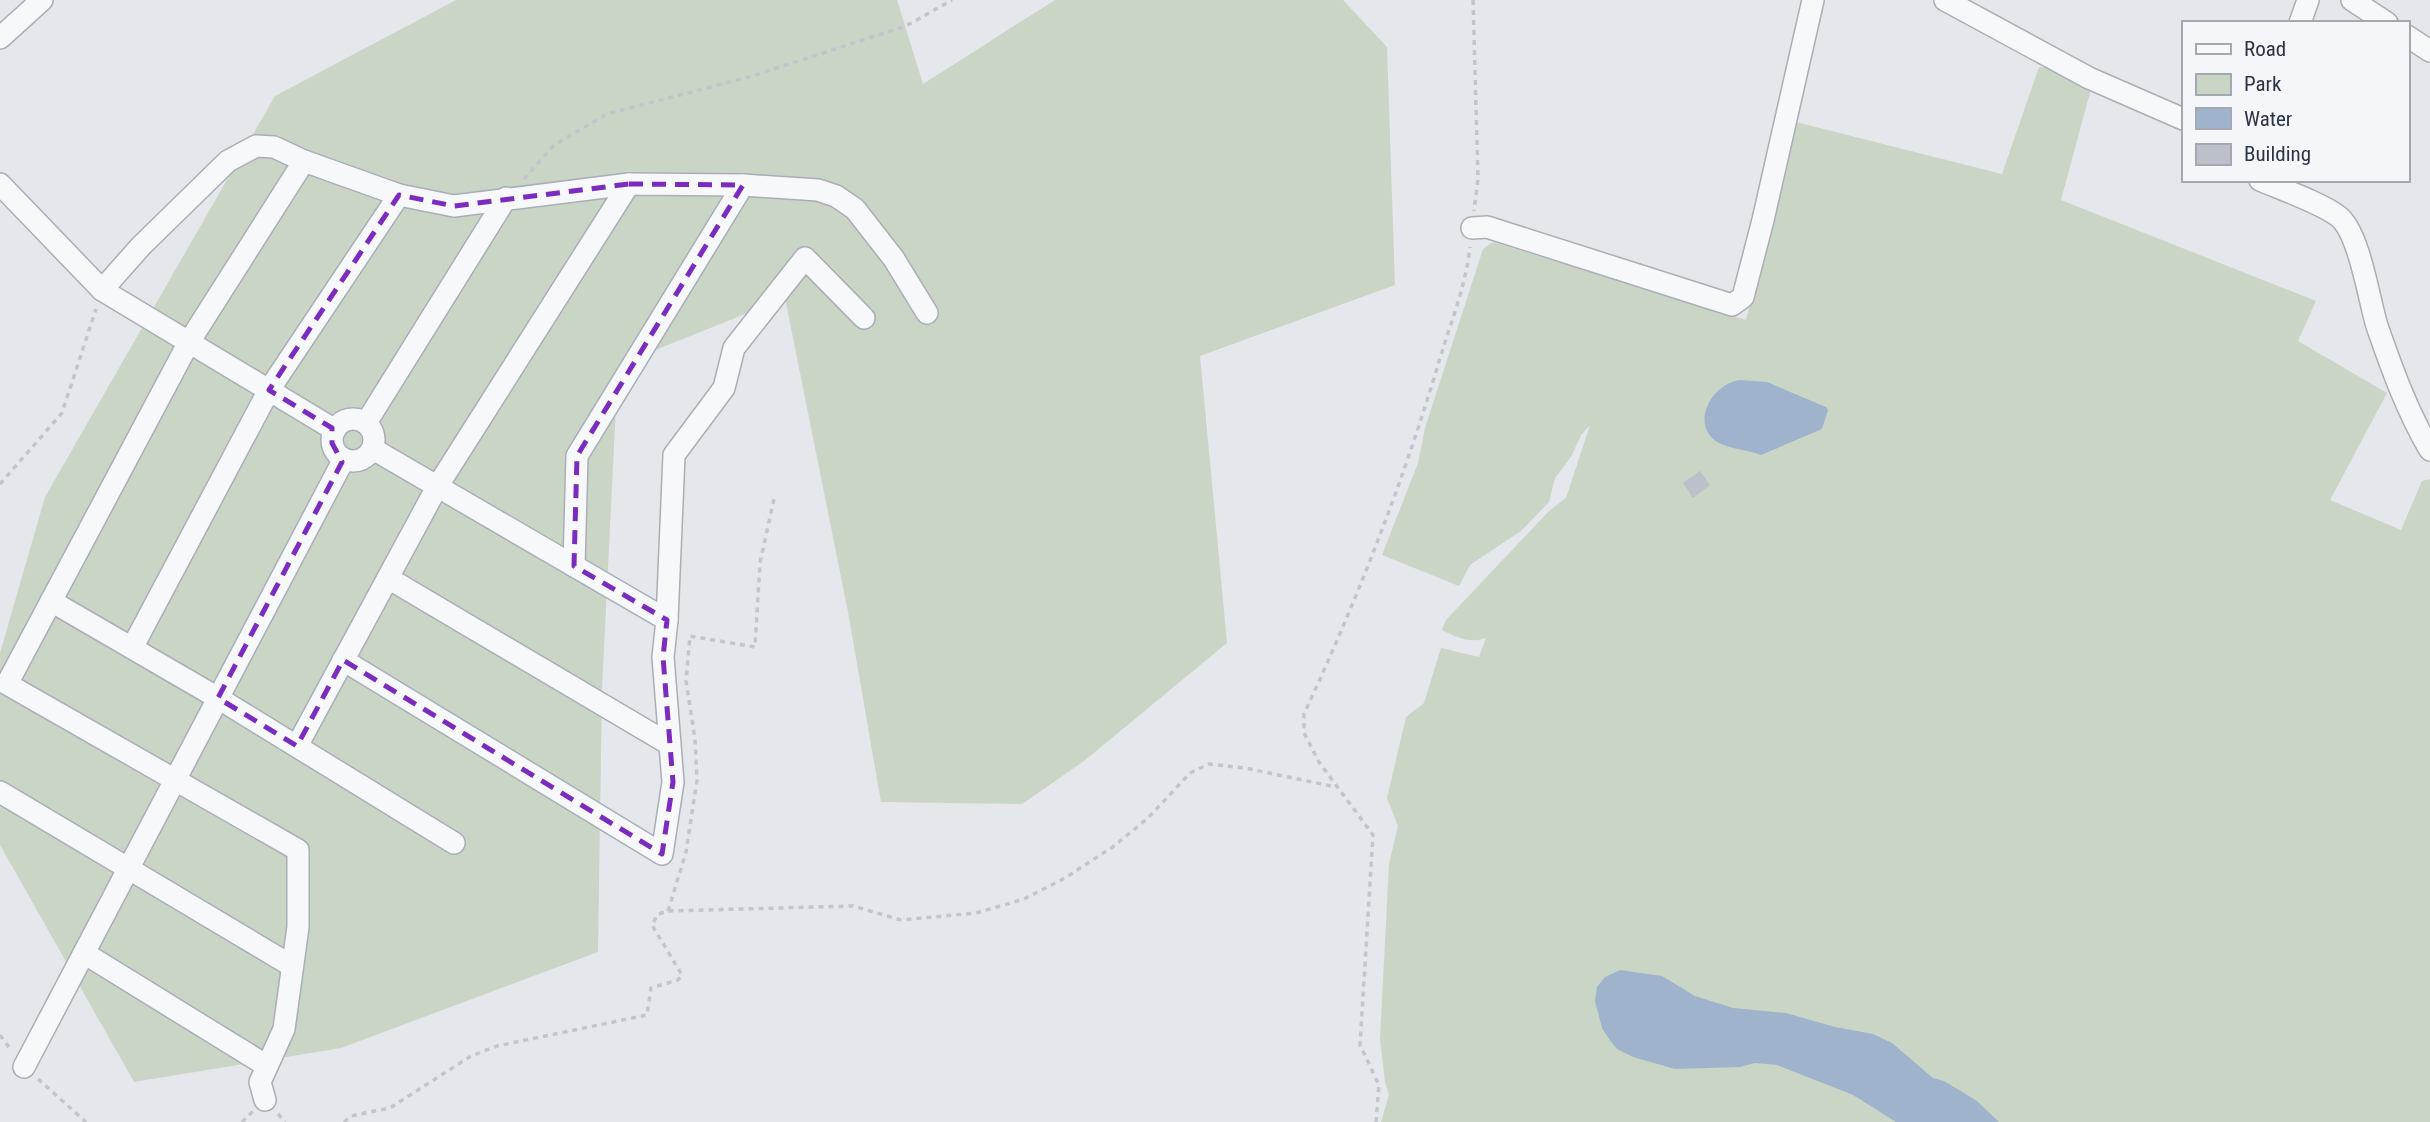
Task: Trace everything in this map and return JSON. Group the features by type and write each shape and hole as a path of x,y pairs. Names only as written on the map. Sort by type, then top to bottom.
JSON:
{"street":[{"path":"0,38 42,0"},
{"path":"1472,228 1487,227 1732,305 1743,297 1813,0"},
{"path":"1945,0 2089,78 2182,119"},
{"path":"2301,21 2308,0"},
{"path":"2352,0 2384,21"},
{"path":"2409,37 2430,51"},
{"path":"102,290 141,246 228,161 256,146 274,147 304,161 399,195 454,206 629,184 743,185 818,190 836,196 855,209 894,259 927,313"},
{"path":"265,1100 260,1082 284,1029 298,927 298,850 7,684 189,342 304,161"},
{"path":"2264,182 2340,216 2353,237 2376,324 2398,385 2415,425 2430,450"},
{"path":"0,184 102,290 335,430"},
{"path":"296,746 438,487 629,184"},
{"path":"574,566 577,456 743,185"},
{"path":"132,648 269,390 399,195"},
{"path":"366,423 506,198"},
{"path":"343,660 662,854 673,782 663,657 674,455 724,388 734,348 805,258 864,318"},
{"path":"360,419 374,435 373,449 369,455 357,461 344,459 338,455 332,443 335,430 345,420 360,419"},
{"path":"373,449 667,620"},
{"path":"24,1067 344,459"},
{"path":"388,578 669,744"},
{"path":"51,601 218,698 454,843"},
{"path":"0,792 292,966"},
{"path":"83,954 267,1066"}],"path":[{"path":"506,198 554,145 607,114 749,77 906,26 952,0"},
{"path":"1376,1122 1379,1085 1360,1045 1373,835 1318,762 1304,733 1304,714 1373,559 1411,454 1469,257 1478,178 1473,0"},
{"path":"0,484 62,413 102,290"},
{"path":"690,636 755,647 760,563 775,494"},
{"path":"344,1122 351,1116 390,1108 471,1056 497,1046 647,1015 651,988 678,980 682,975 652,925 658,914 668,911 853,906 901,920 976,913 1024,900 1065,878 1114,846 1148,818 1189,773 1209,764 1245,768 1336,787"},
{"path":"24,1067 86,1122"}],"highlighted area":[{"path":"629,184 743,185 577,456 574,566 667,620 663,657 673,782 662,854 343,660 297,746 218,698 342,462 332,443 332,428 269,390 399,195 454,206"}],"green space":[{"path":"456,0 897,0 923,84 1055,0 1343,0 1387,47 1395,285 1200,356 1227,643 1084,761 1022,804 881,802 848,612 785,298 618,365 602,689 598,952 341,1048 134,1082 0,845 0,653 45,497 275,96"},
{"path":"2039,67 2050,68 2091,89 2061,200 2316,301 2298,341 2387,393 2330,500 2401,530 2422,481 2430,479 2430,1122 1381,1122 1389,1095 1380,1039 1389,864 1398,826 1387,798 1406,717 1424,703 1441,648 1479,657 1486,638 1469,640 1453,635 1442,630 1446,620 1549,511 1566,498 1590,425 1555,478 1549,502 1521,531 1470,565 1459,586 1382,555 1418,463 1425,428 1483,249 1493,242 1746,320 1796,122 2002,174"}],"water":[{"path":"1740,380 1767,382 1826,407 1828,410 1822,429 1761,455 1717,442 1705,425 1708,406 1720,389"},
{"path":"1620,970 1662,976 1695,996 1733,1008 1786,1013 1835,1027 1873,1034 1892,1043 1933,1078 1944,1081 1977,1101 1999,1122 1896,1122 1853,1095 1777,1065 1755,1063 1740,1067 1675,1069 1633,1057 1617,1049 1609,1039 1602,1028 1595,1001 1597,987 1605,977"}],"building":[{"path":"1700,471 1710,485 1693,498 1683,483"}]}
